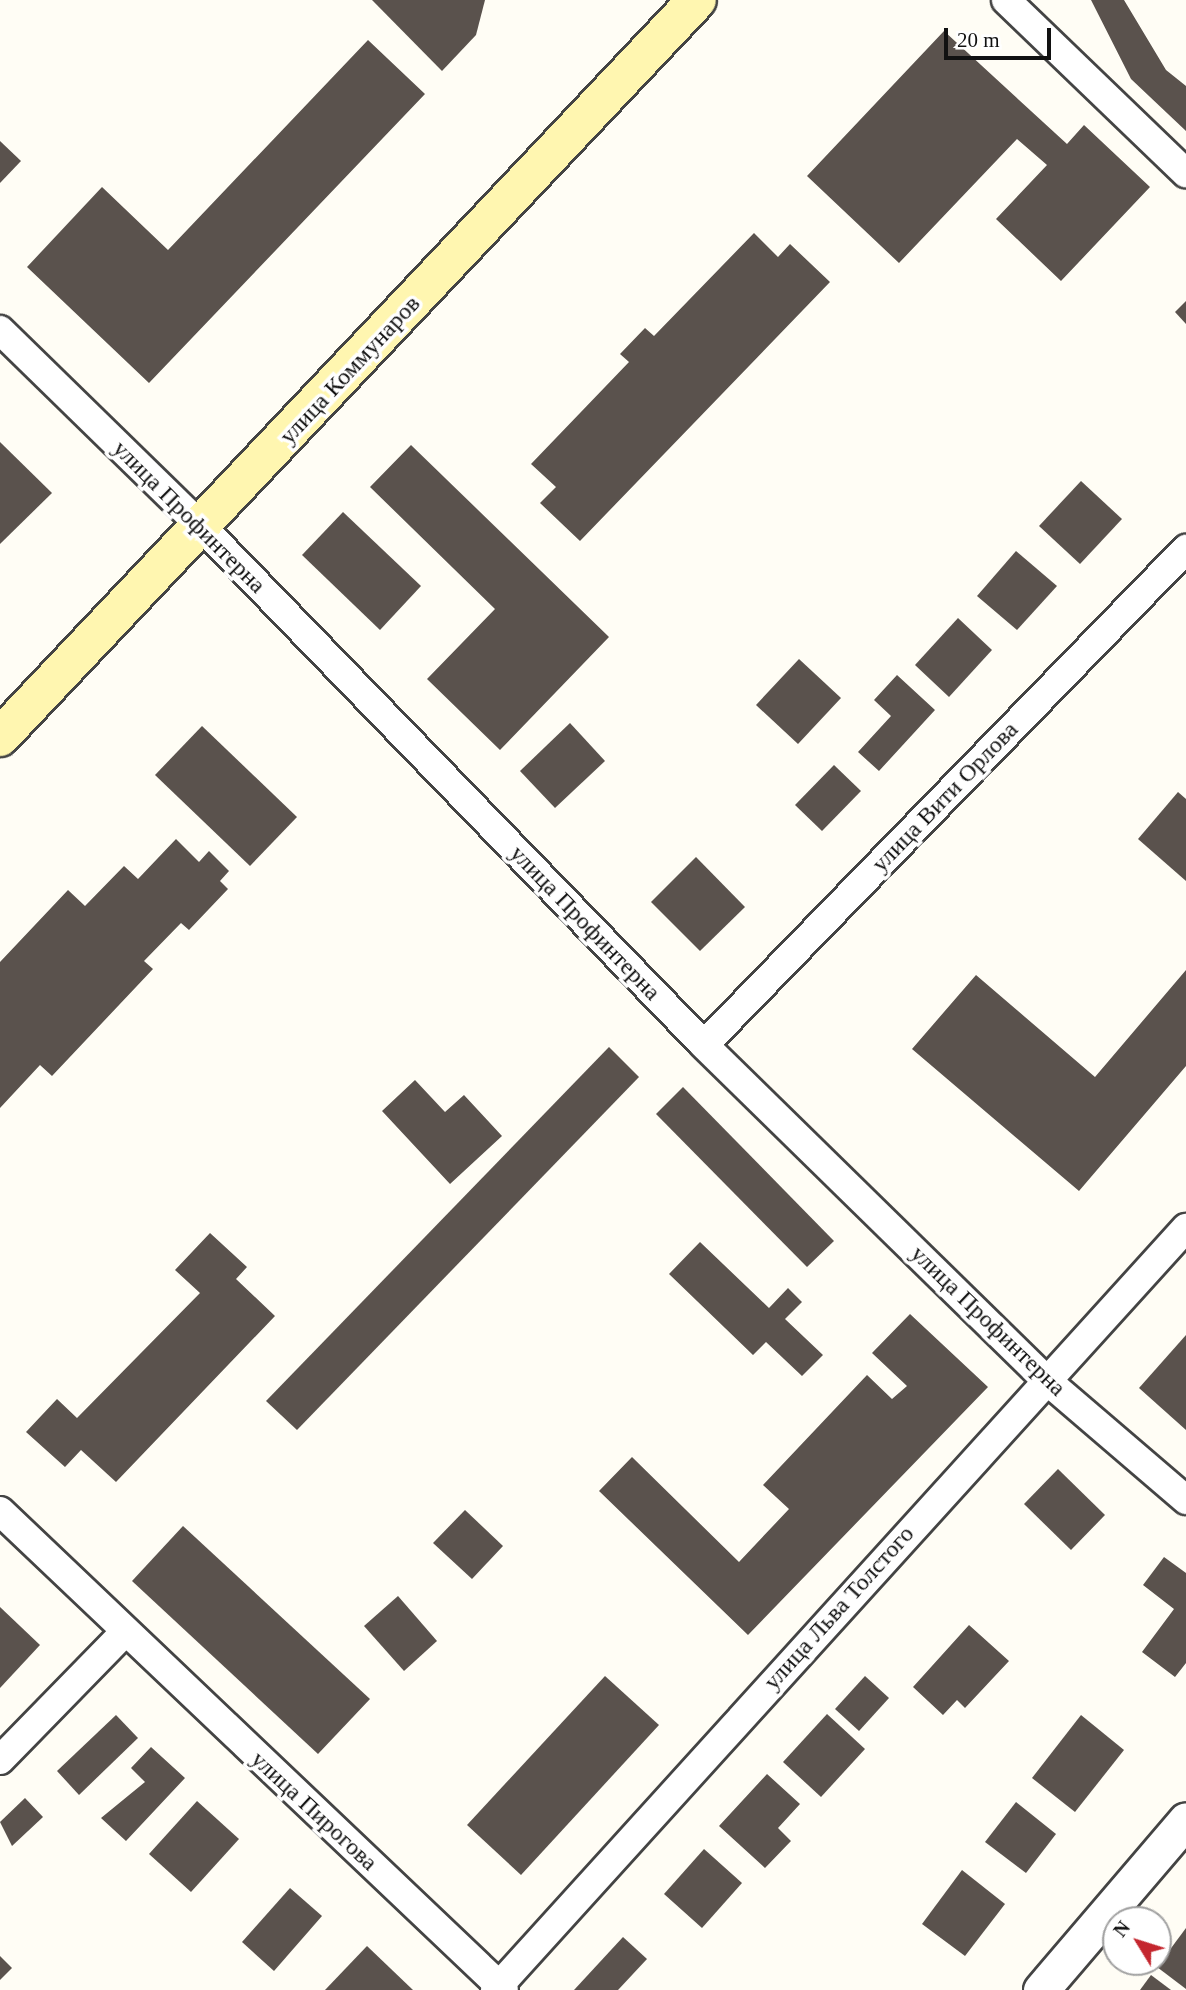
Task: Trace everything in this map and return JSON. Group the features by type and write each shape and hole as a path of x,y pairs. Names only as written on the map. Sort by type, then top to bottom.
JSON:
{"main road":[{"name":"улица Коммунаров","path":"0,737 202,527 697,0"}],"street":[{"path":"1006,0 1186,173"},
{"name":"улица Профинтерна","path":"0,330 202,527 704,1045 1045,1379 1186,1500"},
{"name":"улица Вити Орлова","path":"704,1045 1186,549"},
{"name":"улица Льва Толстого","path":"500,1988 1045,1379 1186,1228"},
{"name":"улица Пирогова","path":"0,1511 124,1633 500,1988"},
{"path":"0,1760 124,1633"},
{"path":"1041,1990 1186,1820"}],"building":[{"path":"372,0 485,0 476,35 442,71"},
{"path":"1091,0 1124,0 1166,70 1186,86 1186,131 1131,79"},
{"path":"944,31 1067,144 1084,125 1150,187 1061,281 996,219 1047,165 1017,139 899,263 807,176"},
{"path":"368,40 425,94 149,383 27,267 102,187 168,250"},
{"path":"0,141 21,161 0,183"},
{"path":"754,233 778,257 790,244 830,282 580,541 540,503 556,487 531,464 629,362 620,354 645,328 654,336"},
{"path":"1186,301 1186,324 1175,312"},
{"path":"0,442 52,493 0,544"},
{"path":"411,445 609,637 500,750 427,679 495,609 370,487"},
{"path":"1081,481 1122,519 1080,564 1039,526"},
{"path":"343,512 421,586 380,630 302,555"},
{"path":"1016,551 1057,586 1017,630 977,596"},
{"path":"958,618 992,650 949,697 915,665"},
{"path":"799,659 841,698 798,744 756,705"},
{"path":"897,675 935,710 879,771 858,752 891,716 874,700"},
{"path":"570,723 605,761 555,808 520,771"},
{"path":"202,726 297,817 250,866 155,775"},
{"path":"834,765 861,791 822,831 795,805"},
{"path":"1178,792 1186,799 1186,881 1138,839"},
{"path":"176,839 199,862 209,851 229,871 220,881 228,889 189,930 181,923 144,961 153,969 52,1076 40,1065 0,1108 0,962 68,890 85,906 124,866 138,879"},
{"path":"696,857 745,907 700,951 651,902"},
{"path":"1186,970 1186,1066 1079,1191 912,1049 976,975 1095,1077"},
{"path":"609,1047 639,1077 297,1430 266,1401"},
{"path":"415,1080 445,1112 464,1095 502,1136 450,1184 382,1111"},
{"path":"683,1087 834,1241 807,1267 656,1114"},
{"path":"210,1233 247,1267 236,1279 275,1316 116,1482 81,1450 65,1467 26,1432 57,1399 77,1418 200,1293 175,1270"},
{"path":"700,1242 769,1308 788,1288 802,1302 785,1319 823,1355 802,1376 766,1342 753,1355 669,1274"},
{"path":"910,1314 988,1387 748,1635 599,1491 632,1457 739,1562 789,1509 763,1485 867,1375 892,1399 907,1386 872,1353"},
{"path":"1186,1335 1186,1430 1139,1388"},
{"path":"1058,1469 1105,1515 1071,1550 1024,1504"},
{"path":"465,1510 503,1546 472,1579 433,1543"},
{"path":"183,1526 370,1699 318,1754 132,1581"},
{"path":"1164,1557 1186,1573 1186,1663 1175,1677 1142,1652 1174,1609 1143,1585"},
{"path":"398,1596 437,1641 404,1671 364,1626"},
{"path":"0,1607 40,1645 0,1688"},
{"path":"969,1625 1009,1661 965,1708 957,1700 943,1715 913,1687"},
{"path":"605,1676 659,1725 521,1875 467,1825"},
{"path":"865,1676 889,1698 859,1731 835,1709"},
{"path":"827,1714 865,1749 821,1797 783,1762"},
{"path":"116,1715 138,1738 79,1795 57,1771"},
{"path":"1081,1715 1124,1750 1075,1812 1032,1778"},
{"path":"151,1747 185,1778 126,1841 101,1818 145,1782 131,1768"},
{"path":"767,1774 800,1804 778,1828 791,1841 765,1868 719,1826"},
{"path":"25,1798 43,1817 12,1846 0,1822"},
{"path":"197,1801 239,1839 191,1892 149,1854"},
{"path":"1016,1802 1056,1834 1026,1873 985,1842"},
{"path":"704,1849 742,1883 702,1928 664,1894"},
{"path":"962,1870 1005,1904 965,1956 922,1924"},
{"path":"290,1888 322,1916 274,1971 242,1942"},
{"path":"1186,1928 1186,1989 1169,1976 1172,1976 1172,1947"},
{"path":"623,1937 647,1959 618,1990 574,1990"},
{"path":"367,1946 413,1990 325,1990"},
{"path":"0,1956 12,1968 0,1980"},
{"path":"1152,1976 1171,1990 1140,1990"}]}
